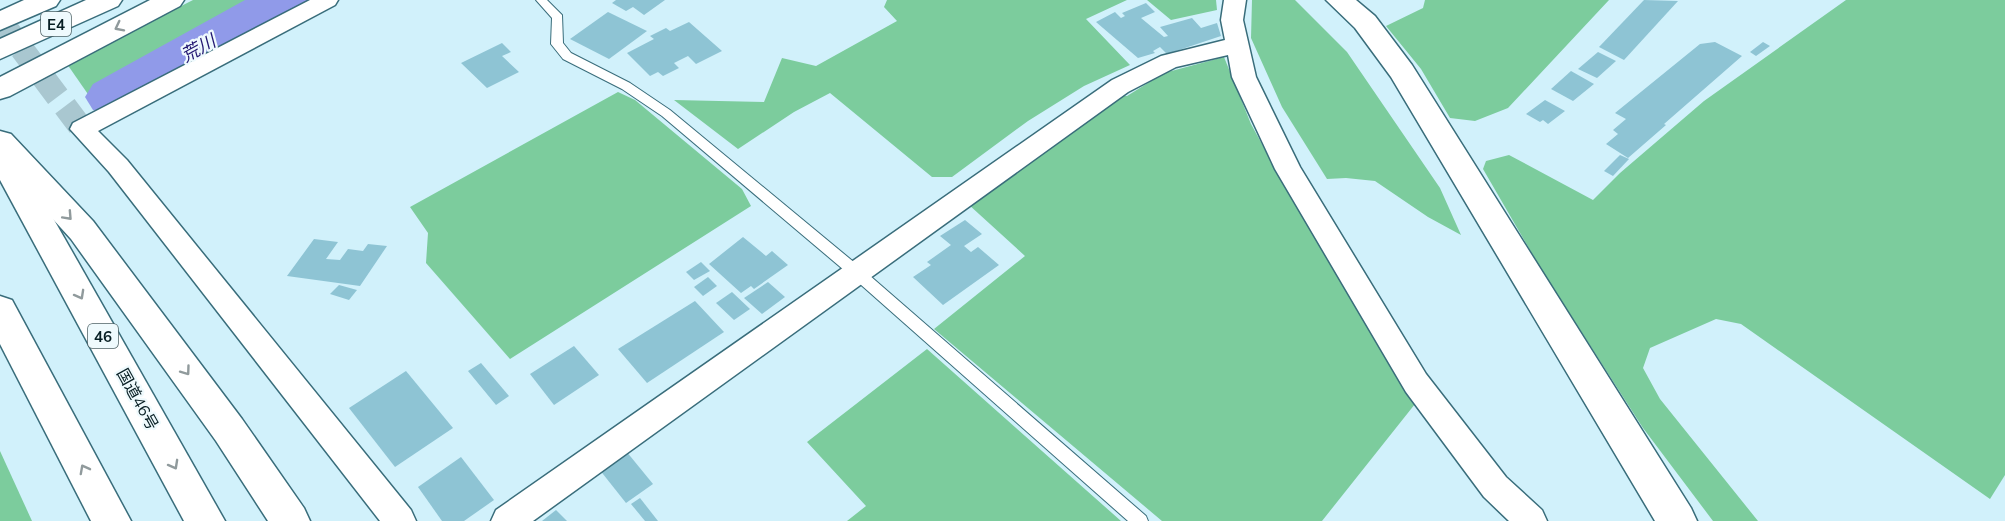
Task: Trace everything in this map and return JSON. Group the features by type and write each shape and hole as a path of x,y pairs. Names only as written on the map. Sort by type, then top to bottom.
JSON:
{"main road":[{"name":"E4","path":"0,21 47,0"},
{"name":"E4","path":"2,49 109,0"},
{"path":"9,84 171,0"},
{"path":"1339,0 1365,22 1402,72 1677,521"},
{"path":"0,142 82,230 229,430 290,521"},
{"name":"国道46号","path":"0,152 205,521"},
{"path":"0,310 111,521"}],"street":[{"path":"327,0 82,129 118,166 400,521"},
{"path":"1235,0 1232,20 1244,77 1288,169 1416,383 1495,487 1531,521"},
{"path":"507,521 1120,86 1169,61 1238,45"}],"lane":[{"path":"541,0 558,17 558,44 567,56 626,86 666,113 856,272 1140,521"}],"green space":[{"path":"193,0 269,0 92,100 67,64"},
{"path":"887,0 1127,0 1086,19 1130,65 1084,86 1028,121 952,177 932,177 830,93 794,112 738,149 674,100 764,102 782,58 816,66 897,21 884,7"},
{"path":"1147,0 1216,0 1217,10 1171,20"},
{"path":"1252,0 1295,0 1347,52 1440,188 1461,235 1428,217 1375,181 1327,179 1282,107 1251,38"},
{"path":"1425,0 1609,0 1508,108 1475,121 1450,118 1421,69 1386,26 1423,8"},
{"path":"1846,0 2005,0 2005,475 1990,499 1741,324 1716,319 1650,348 1643,368 1660,399 1758,521 1713,521 1643,428 1541,269 1483,169 1486,161 1509,155 1593,200 1620,173 1704,101"},
{"path":"1224,57 1251,124 1294,203 1415,404 1322,521 1162,521 934,329 1025,256 968,204 1114,96 1127,96 1164,73"},
{"path":"618,92 635,100 742,189 751,206 510,359 426,263 428,233 410,207"},
{"path":"927,349 1121,521 847,521 866,506 807,442"},
{"path":"0,451 32,521 0,521"}],"building":[{"path":"616,0 665,0 644,15 633,7 626,11 612,3"},
{"path":"1644,0 1678,1 1624,60 1599,47"},
{"path":"1146,3 1155,12 1141,18 1164,37 1168,36 1160,27 1192,18 1201,28 1217,23 1221,36 1167,54 1160,47 1153,51 1155,53 1138,58 1096,22 1115,12 1121,18 1125,16 1122,13"},
{"path":"608,12 647,31 609,59 570,39"},
{"path":"689,22 722,51 696,64 688,56 674,63 679,68 663,76 658,72 650,76 627,53 654,39 650,36 666,28 670,31"},
{"path":"1715,42 1742,56 1628,158 1606,144 1618,134 1613,130 1626,119 1615,113 1700,44"},
{"path":"1763,42 1770,46 1756,56 1750,52"},
{"path":"502,43 511,52 502,56 519,72 487,88 461,63"},
{"path":"1598,52 1616,61 1597,78 1578,69"},
{"path":"1571,71 1594,84 1573,101 1551,89"},
{"path":"1545,100 1565,111 1548,124 1526,114"},
{"path":"1620,155 1629,159 1613,176 1604,171"},
{"path":"965,220 982,234 964,246 971,252 978,247 999,265 943,305 913,277 931,265 927,262 951,245 940,236"},
{"path":"743,237 766,256 772,251 788,265 754,289 751,286 741,293 709,264"},
{"path":"314,239 338,242 326,259 340,260 348,249 363,251 368,244 387,246 360,286 287,276"},
{"path":"701,262 710,271 694,280 686,272"},
{"path":"708,277 717,286 703,296 694,287"},
{"path":"768,282 785,297 762,314 744,298"},
{"path":"339,285 357,290 349,300 330,294"},
{"path":"732,292 750,309 734,320 716,303"},
{"path":"695,301 724,332 647,383 618,349"},
{"path":"574,346 599,375 554,405 530,374"},
{"path":"481,363 509,396 496,405 468,371"},
{"path":"406,371 453,428 395,467 349,408"},
{"path":"626,451 653,484 626,503 599,469"},
{"path":"461,457 494,500 464,521 442,521 418,487"},
{"path":"640,498 658,521 645,521 631,504"},
{"path":"556,510 567,521 542,521"}],"waterway":[{"name":"荒川","path":"112,97 283,0"}],"tunnel":[{"path":"0,20 82,129"}]}
